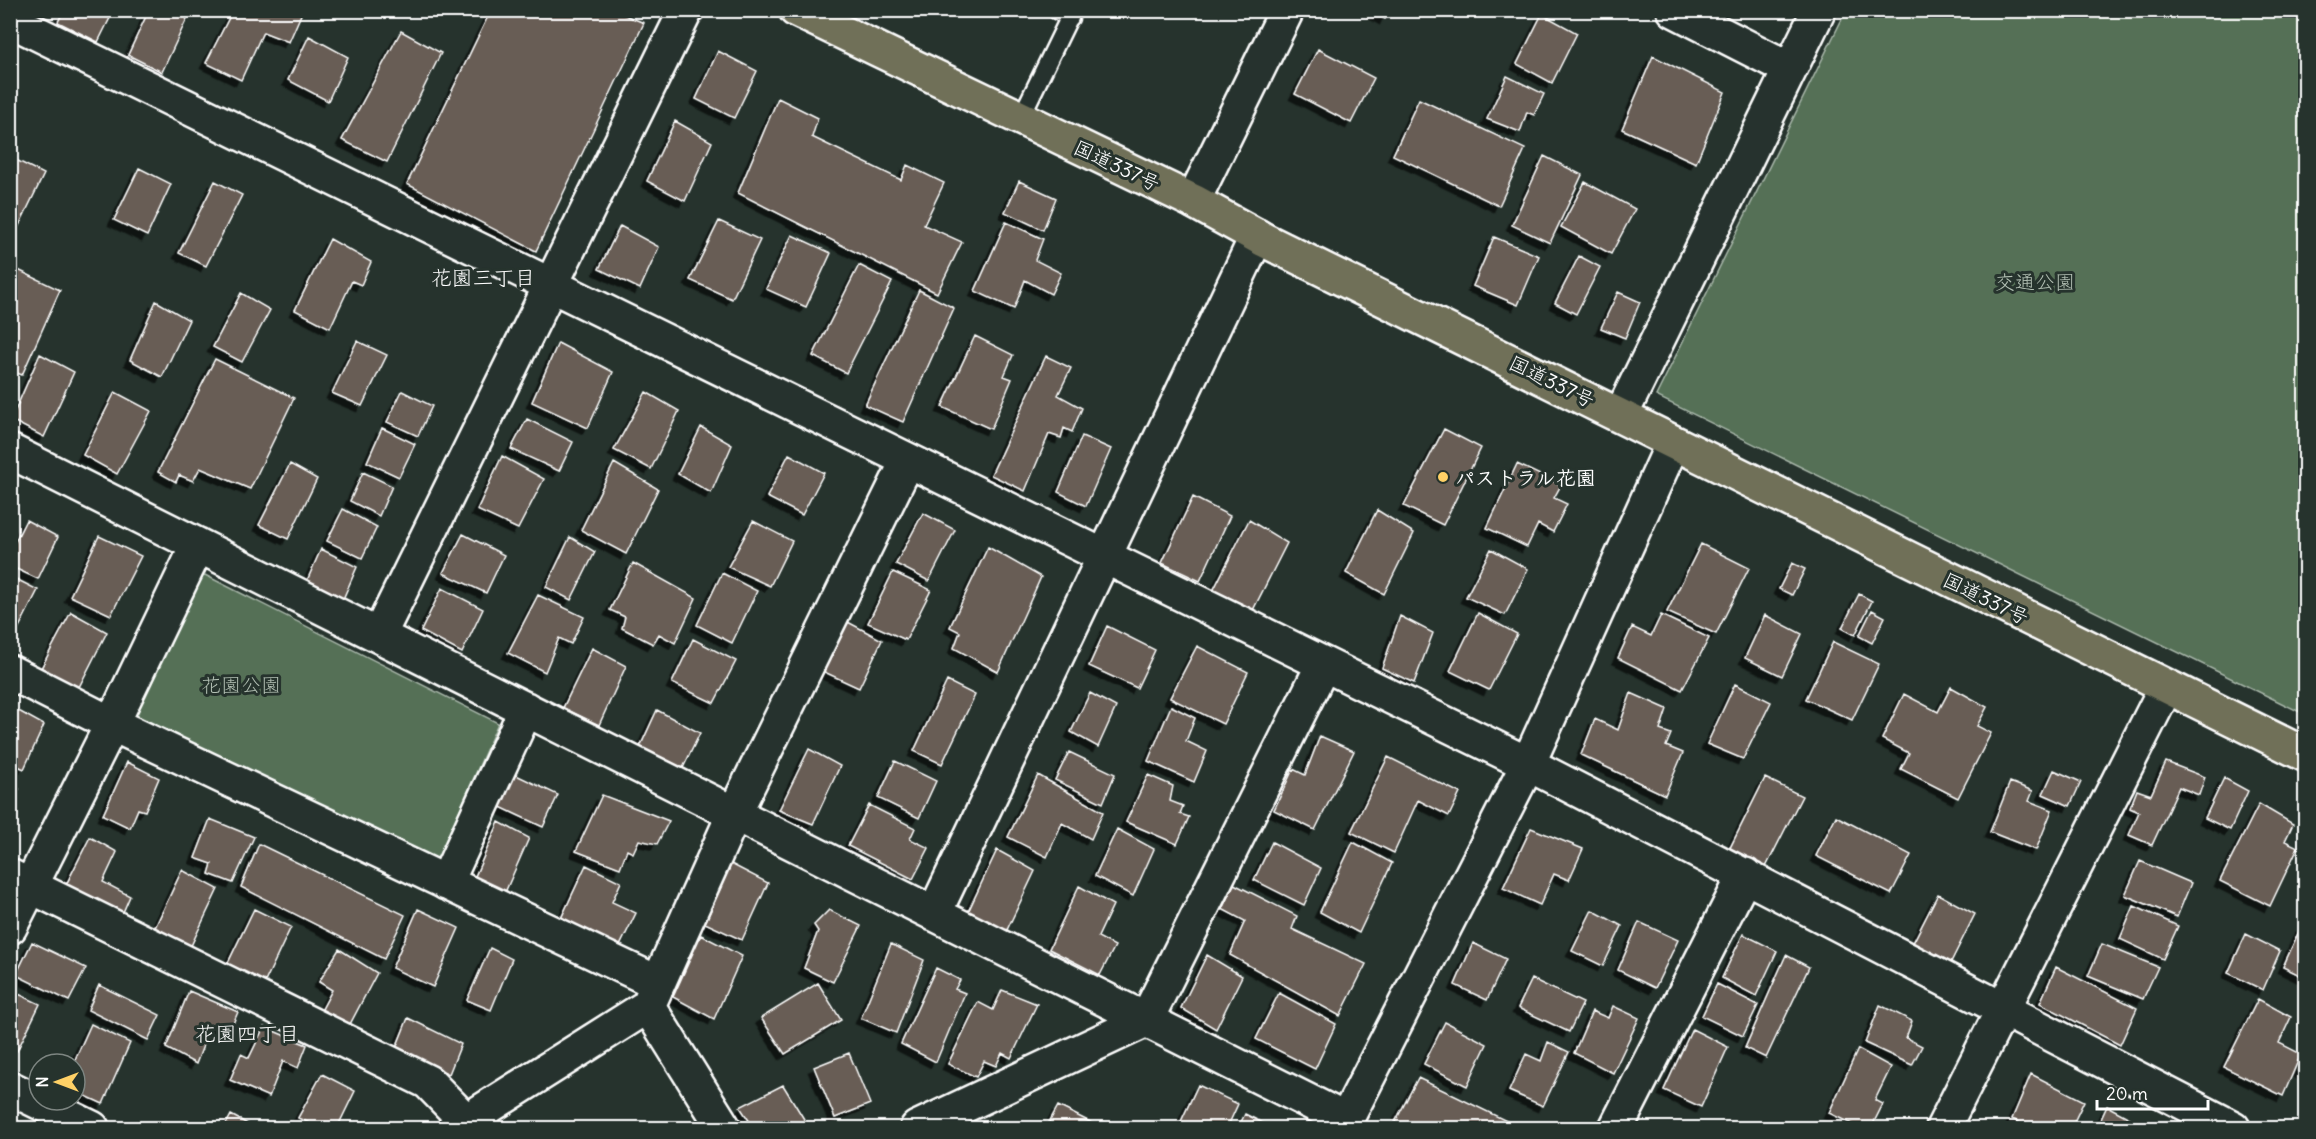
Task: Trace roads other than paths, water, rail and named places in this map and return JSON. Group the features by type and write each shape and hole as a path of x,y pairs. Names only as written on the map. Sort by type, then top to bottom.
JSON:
{"highway":[{"name":"国道337号","path":"796,10 1193,201 1257,236 2306,755"}],"street":[{"path":"379,636 686,10"},
{"path":"1193,201 1287,10"},
{"path":"1674,10 1790,69"},
{"path":"1621,415 1819,10"},
{"path":"10,20 1528,764 2233,1128"},
{"path":"934,914 1257,236"},
{"path":"10,451 1146,1020 1344,1124 1528,764 1673,443"},
{"path":"21,881 428,1082 460,1125 653,994 734,814 908,459"},
{"path":"10,927 21,881 112,724 198,545"},
{"path":"917,1128 1146,1020 1323,665"},
{"path":"10,672 112,724 446,883 653,994 723,1128"},
{"path":"1943,1128 2166,687"},
{"path":"446,883 526,709"},
{"path":"1616,1128 1744,875"},
{"path":"10,1088 92,1128"}],"lane":[{"path":"1020,119 1066,13"}],"place":[{"name":"パストラル花園","path":"1443,477"}],"district":[{"name":"花園三丁目","path":"483,277"},
{"name":"花園四丁目","path":"247,1033"}],"park label":[{"name":"交通公園","path":"2035,281"},
{"name":"花園公園","path":"241,684"}]}
